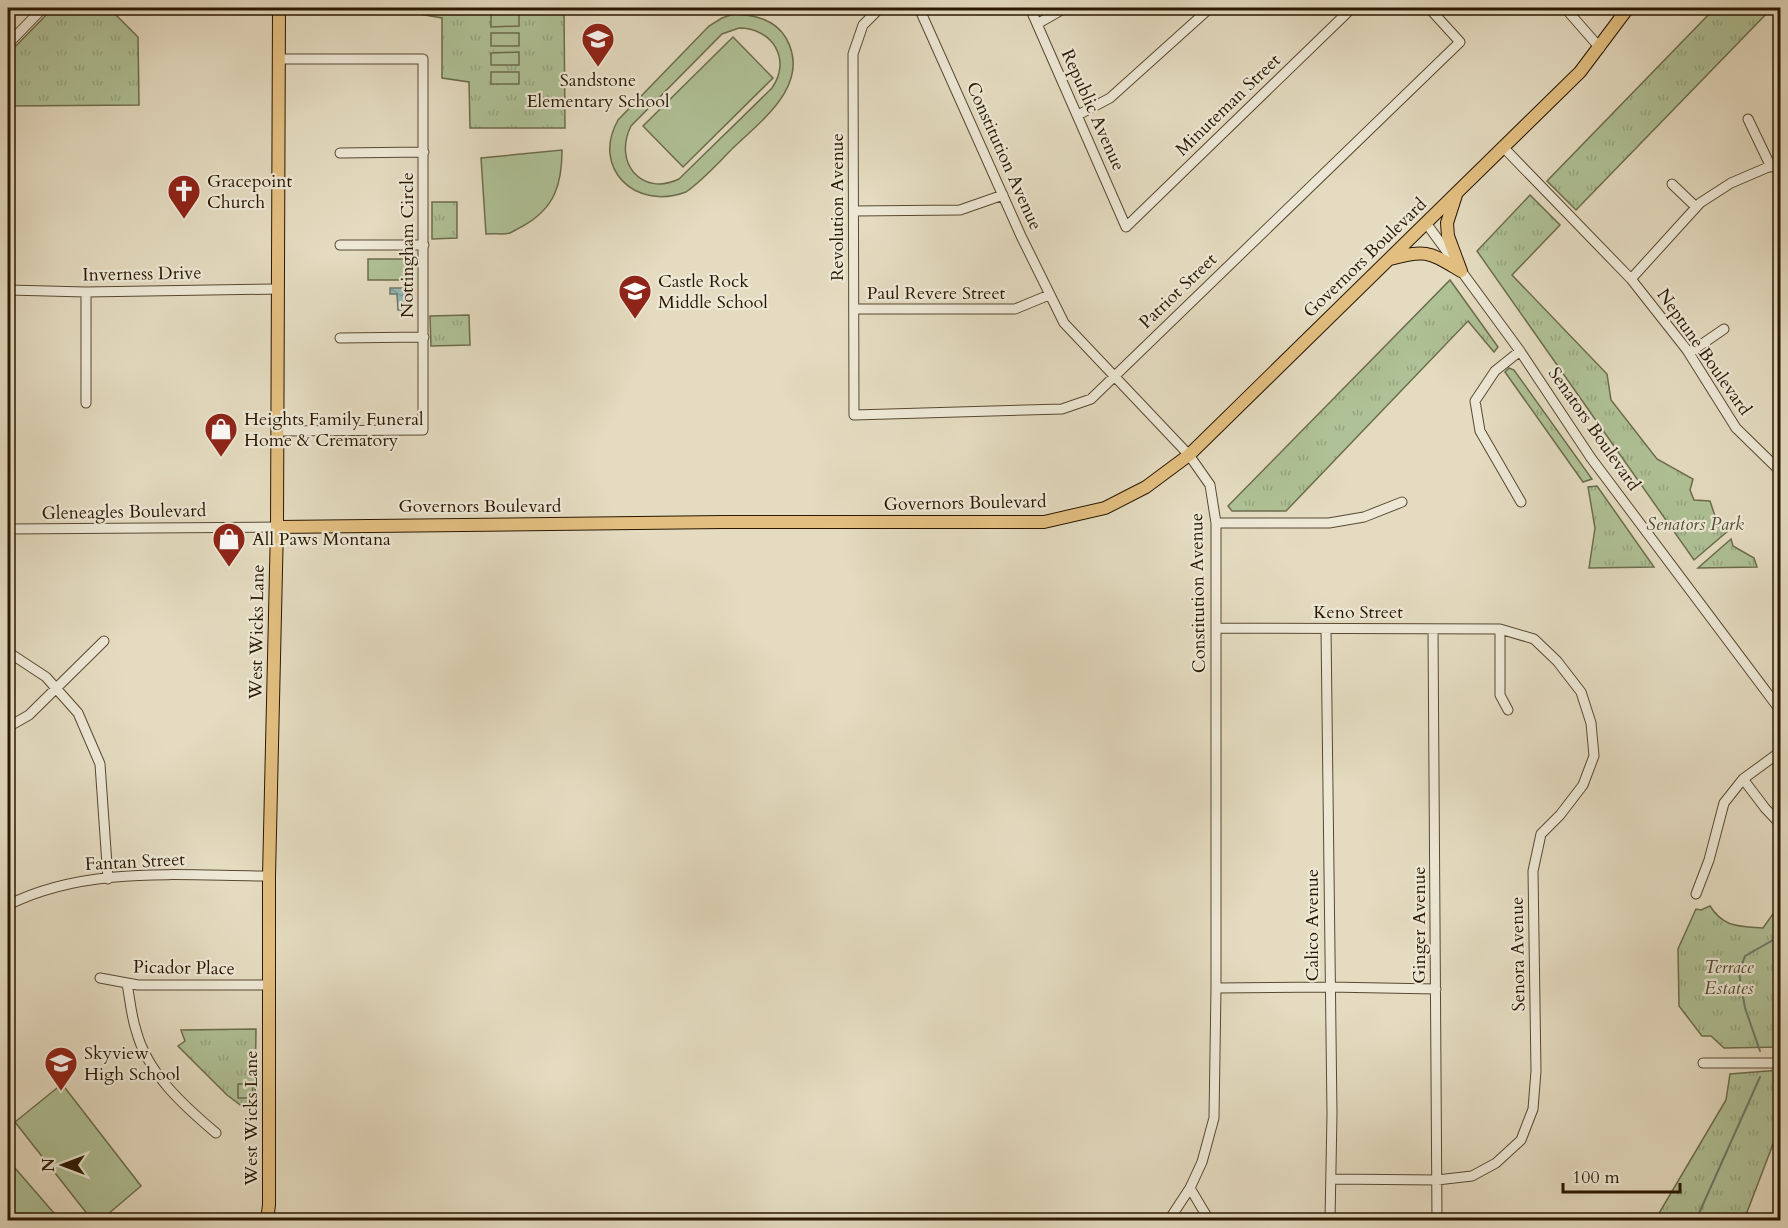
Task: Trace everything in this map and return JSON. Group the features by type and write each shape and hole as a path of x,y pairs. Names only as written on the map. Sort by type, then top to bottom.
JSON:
{"main road":[{"name":"West Wicks Lane","path":"267,1221 269,1205 269,876 277,527 279,8"},
{"name":"Governors Boulevard","path":"277,527 701,522 1044,522 1105,508 1146,487 1189,455 1580,72 1628,8"},
{"path":"1457,193 1447,223 1448,236 1461,271"},
{"path":"1389,259 1419,252 1429,253 1461,271"}],"street":[{"path":"8,44 43,8"},
{"name":"Revolution Avenue","path":"854,415 853,54 863,25 880,8"},
{"name":"Constitution Avenue","path":"919,8 1049,295 1064,323 1189,455 1210,485 1216,523 1214,1118 1202,1162 1190,1188 1169,1220"},
{"name":"Republic Avenue","path":"1030,8 1126,226"},
{"path":"1037,24 1065,8"},
{"path":"1078,115 1110,98 1210,8"},
{"name":"Minuteman Street","path":"1126,226 1352,8"},
{"name":"Patriot Street","path":"854,415 1062,409 1091,399 1461,42 1429,8"},
{"path":"1565,8 1600,48"},
{"name":"Nottingham Circle","path":"277,431 423,430 424,337 423,59 279,60"},
{"path":"1748,119 1771,166"},
{"name":"Neptune Boulevard","path":"1503,147 1631,279 1689,353 1736,429 1780,471"},
{"path":"340,153 424,152"},
{"path":"1631,279 1696,207 1731,183 1780,162"},
{"path":"1672,184 1696,207"},
{"path":"854,211 960,210 1003,195"},
{"name":"Senators Boulevard","path":"1426,223 1520,351 1591,458 1777,695 1780,710"},
{"path":"340,245 424,245"},
{"name":"Inverness Drive","path":"8,290 86,292 278,290"},
{"path":"86,292 86,403"},
{"name":"Paul Revere Street","path":"855,309 1015,309 1049,295"},
{"path":"1689,353 1724,329"},
{"path":"340,338 424,337"},
{"path":"1520,351 1495,371 1475,400 1480,431 1521,502"},
{"path":"1216,523 1329,523 1364,517 1402,502"},
{"name":"Gleneagles Boulevard","path":"8,529 277,527"},
{"name":"Keno Street","path":"1216,627 1500,629"},
{"name":"Calico Avenue","path":"1326,629 1332,1179 1330,1221"},
{"name":"Ginger Avenue","path":"1433,629 1437,1221"},
{"path":"1500,629 1500,695 1508,710"},
{"name":"Senora Avenue","path":"1332,1179 1437,1180 1472,1176 1496,1162 1521,1140 1533,1109 1536,1071 1533,871 1540,834 1560,814 1583,785 1594,756 1591,723 1581,692 1557,661 1534,639 1500,629"},
{"path":"8,728 29,715 104,641"},
{"path":"8,652 46,677 78,713 99,764 108,879"},
{"path":"1696,894 1709,860 1724,803 1743,779 1780,752"},
{"path":"1743,779 1780,824"},
{"name":"Fantan Street","path":"8,905 31,893 74,882 151,875 269,876"},
{"name":"Picador Place","path":"100,978 138,986 269,985"},
{"path":"127,984 136,1032 154,1070 191,1112 216,1133"},
{"path":"1216,988 1436,989"},
{"path":"1703,1063 1780,1063"},
{"path":"1190,1188 1209,1221"}],"green space":[{"path":"53,8 109,8 138,37 139,105 8,106 8,54"},
{"path":"407,8 564,8 565,128 470,128 469,82 442,78 442,18 408,12"},
{"path":"1715,8 1772,8 1576,210 1547,181"},
{"path":"519,13 519,26 491,27 491,14"},
{"path":"734,14 756,17 776,26 786,38 792,55 793,71 788,86 769,113 686,192 667,196 650,196 635,190 623,181 614,169 610,154 611,138 618,120 709,26","holes":["739,28 751,29 769,39 779,56 778,77 772,88 679,179 665,183 642,180 628,163 626,139 631,126 722,34"]},
{"path":"491,33 519,33 519,46 491,46"},
{"path":"733,37 773,78 683,167 643,126"},
{"path":"519,52 519,65 491,65 491,53"},
{"path":"491,72 519,72 519,84 491,84"},
{"path":"562,150 558,184 543,211 510,233 486,234 481,158"},
{"name":"Senators Park","path":"1530,195 1560,225 1512,275 1607,374 1611,400 1657,459 1693,479 1690,490 1694,500 1710,501 1716,519 1726,524 1729,530 1694,560 1477,251"},
{"path":"432,202 457,202 457,238 432,239"},
{"path":"368,259 411,259 412,280 368,280"},
{"path":"1450,280 1498,347 1494,352 1468,321 1286,511 1232,511 1228,506"},
{"path":"469,315 470,345 431,346 430,316"},
{"path":"1509,368 1514,370 1592,479 1583,482 1505,372"},
{"name":"Senators Park","path":"1597,486 1654,567 1589,568 1595,528 1588,487"},
{"name":"Senators Park","path":"1731,539 1733,546 1754,558 1757,567 1698,568"},
{"name":"Terrace Estates","path":"1780,904 1780,1047 1724,1048 1711,1036 1702,1036 1679,1006 1678,949 1696,909 1701,910 1710,906 1727,922 1739,926 1763,928"},
{"path":"256,1029 255,1109 243,1107 227,1095 178,1046 185,1041 181,1030"},
{"path":"1780,1070 1780,1126 1744,1220 1655,1220 1726,1100 1730,1074"},
{"path":"62,1084 141,1186 101,1220 92,1220 15,1122"},
{"path":"238,1084 253,1084 252,1098 238,1098"},
{"path":"8,1160 60,1220 8,1220"}],"water":[{"path":"390,288 406,288 406,310 398,310 397,294 390,294"}],"waterway":[{"path":"1760,1051 1745,1008 1739,973 1745,956 1780,936"},
{"path":"1696,1220 1760,1077"}],"place":[{"name":"Sandstone Elementary School","path":"598,68"},
{"name":"Gracepoint Church","path":"184,220"},
{"name":"Castle Rock Middle School","path":"635,320"},
{"name":"Heights Family Funeral Home & Crematory","path":"221,458"},
{"name":"All Paws Montana","path":"229,568"},
{"name":"Skyview High School","path":"61,1092"}]}
